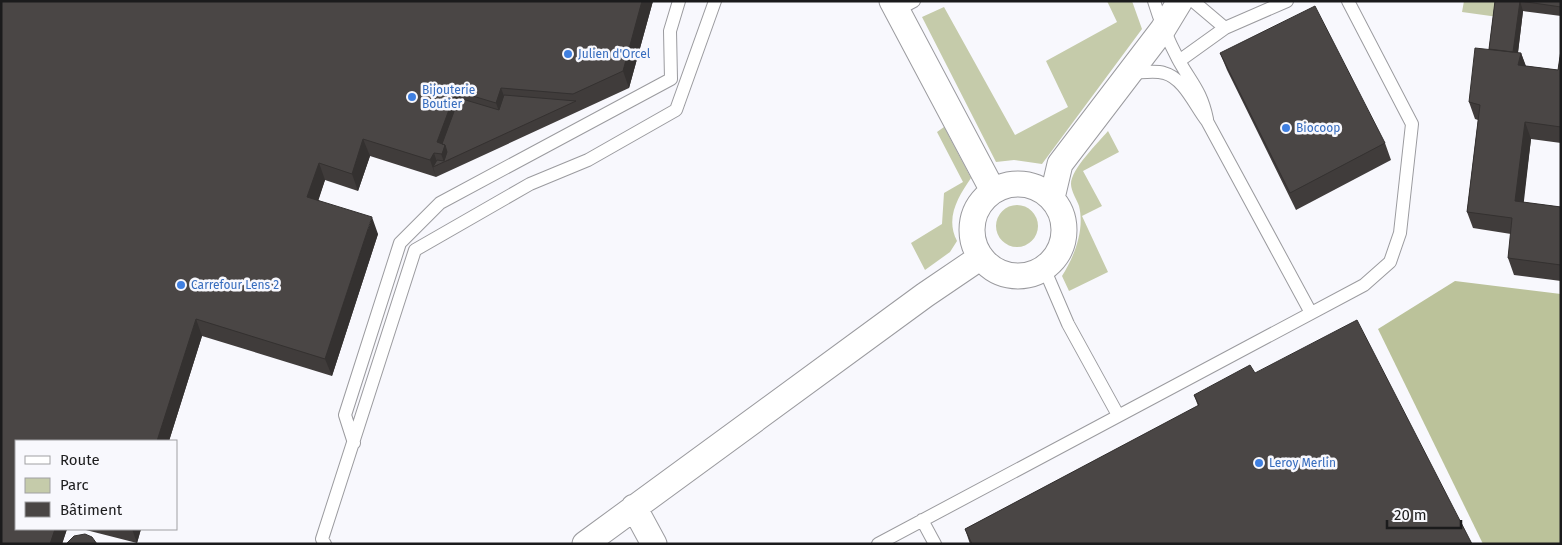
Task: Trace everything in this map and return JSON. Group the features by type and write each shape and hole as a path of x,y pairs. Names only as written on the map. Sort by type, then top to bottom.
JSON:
{"street":[{"path":"1052,198 1060,164 1163,29 1180,1"},
{"path":"901,4 993,191"},
{"path":"1024,184 1039,189 1052,198 1060,212 1064,227 1062,243 1055,257 1044,268 1032,274 1018,276 1004,274 991,267 981,257 974,244 972,229 978,208 993,191 1008,185 1024,184"},
{"path":"585,544 918,300 981,257"},
{"path":"634,507 654,544"}],"lane":[{"path":"354,443 345,415 400,242 440,203 671,79 670,31 678,1"},
{"path":"325,544 322,539 415,250 530,184 588,160 676,110 715,1"},
{"path":"1154,1 1163,29 1179,61 1203,98 1207,121"},
{"path":"1193,1 1225,28"},
{"path":"1179,61 1225,28 1287,1"},
{"path":"878,544 1364,284 1390,262 1400,233 1412,124 1348,1"},
{"path":"1129,73 1164,73 1180,80 1194,105 1207,121 1311,313"},
{"path":"1044,268 1068,324 1118,416"},
{"path":"922,520 935,544"}],"green space":[{"path":"1107,1 1132,1 1142,29 1042,164 1014,160 996,162 922,17 944,7 1015,135 1068,107 1046,61 1117,22"},
{"path":"1464,1 1500,1 1498,17 1462,12"},
{"path":"944,127 971,178 958,200 953,216 952,224 957,241 950,252 925,270 911,243 942,224 944,193 963,182 937,132"},
{"path":"1108,131 1119,152 1083,171 1102,206 1082,216 1108,272 1069,291 1062,276 1074,252 1081,224 1079,206 1071,187 1072,178 1080,164"},
{"path":"1013,205 1021,205 1032,211 1038,226 1032,241 1021,247 1013,247 1002,241 996,230 996,222 1002,211"},
{"path":"1455,281 1561,294 1561,544 1483,544 1378,329"}],"building":[{"name":"Carrefour Lens 2","path":"1,1 642,1 623,71 573,94 501,88 496,103 456,91 437,142 445,145 442,154 434,153 430,160 363,139 352,174 319,163 307,197 372,217 325,359 196,319 157,440 15,440 15,530 55,530 50,544 1,544"},
{"path":"1495,1 1520,1 1513,52 1489,49"},
{"path":"1520,1 1561,1 1561,7"},
{"path":"1315,6 1385,143 1290,193 1220,53"},
{"path":"1475,48 1521,53 1518,65 1558,70 1561,50 1561,127 1525,122 1515,201 1561,207 1561,265 1508,258 1512,218 1467,212 1480,105 1469,102"},
{"path":"504,95 576,101 433,167 437,160 444,161 447,152 445,145 442,144 459,98 499,110"},
{"path":"1357,320 1472,544 972,544 965,529 1199,405 1194,395 1250,365 1255,373"},
{"path":"85,534 92,537 97,544 66,544 74,536"}],"place":[{"name":"Julien d'Orcel","path":"568,54"},
{"name":"Bijouterie Boutier","path":"412,97"},
{"name":"Biocoop","path":"1286,128"},
{"name":"Carrefour Lens 2","path":"181,285"},
{"name":"Leroy Merlin","path":"1259,463"}]}
